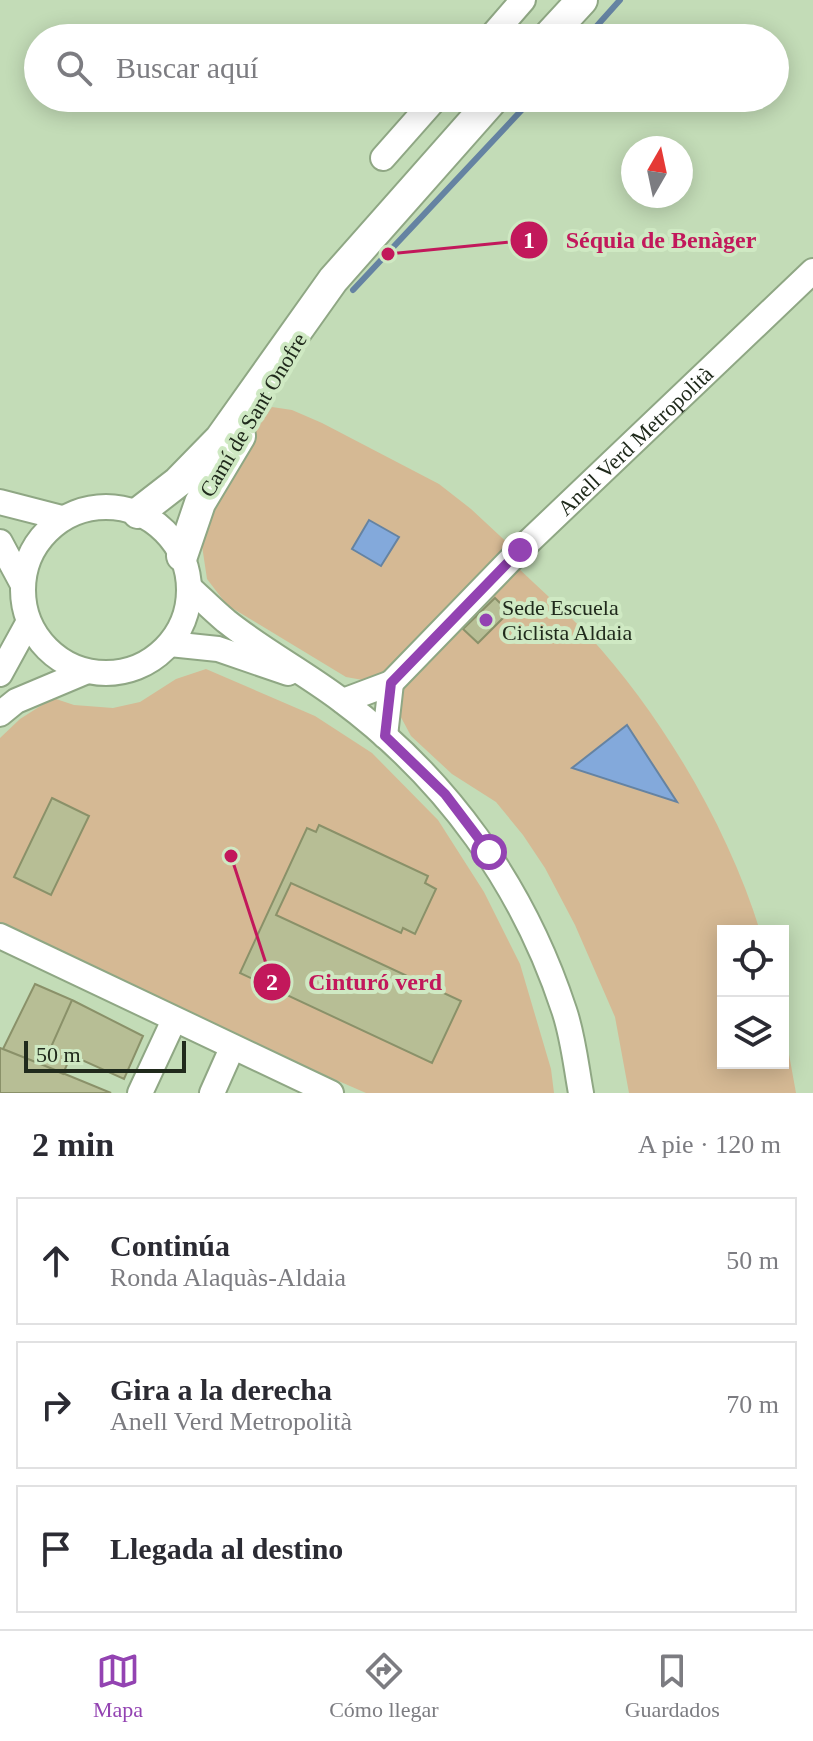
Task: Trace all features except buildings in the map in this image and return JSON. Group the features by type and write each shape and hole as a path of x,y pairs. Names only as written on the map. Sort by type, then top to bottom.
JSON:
{"main road":[{"path":"560,24 582,0"},
{"name":"Camí de Sant Onofre","path":"138,513 178,482 220,439 333,280 482,112"},
{"name":"Camí de Sant Onofre","path":"182,556 200,503 333,280"}],"street":[{"path":"502,24 523,0"},
{"path":"383,158 424,112"},
{"name":"Anell Verd Metropolità","path":"343,701 391,683 520,550 813,271"},
{"path":"0,502 62,518"},
{"path":"112,506 138,513 156,523 171,538 182,556 190,588 188,608 181,627 170,644 153,659 132,670 109,674 85,672 61,662 41,645 28,623 22,603 22,583 28,558 42,535 62,518 86,508 112,506"},
{"path":"0,542 22,583"},
{"path":"190,588 227,622 317,682 385,736 445,794 463,817 489,852 532,928 565,1012 581,1093"},
{"path":"0,674 28,623"},
{"path":"170,644 218,649 317,682"},
{"path":"0,714 16,701 85,672"},
{"path":"385,736 391,683"},
{"path":"0,936 331,1093"},
{"path":"140,1093 174,1020"},
{"path":"212,1093 232,1048"}],"shaded area":[{"path":"272,407 292,410 322,423 439,484 512,547 374,682 346,677 227,605 207,579 201,539 202,509"},
{"path":"517,567 579,626 642,700 690,774 730,852 758,925 717,925 717,1069 789,1069 789,1054 796,1093 629,1093 615,1017 575,925 545,868 496,802 452,774 411,736 388,693"},
{"path":"206,669 315,716 372,753 438,820 484,892 520,964 551,1069 554,1093 366,1093 162,1004 0,924 0,738 20,719 53,698 74,705 113,708 140,702 176,679"}],"water":[{"path":"369,520 399,537 381,566 352,549"},
{"path":"627,725 677,802 572,768"}],"waterway":[{"path":"599,24 620,0"},
{"path":"353,290 520,112"}],"place":[{"name":"Séquia de Benàger","path":"388,254"},
{"name":"Sede Escuela Ciclista Aldaia","path":"486,620"},
{"name":"Cinturó verd","path":"231,856"}],"route":[{"path":"489,852 445,794 385,736 391,683 520,550"}]}
